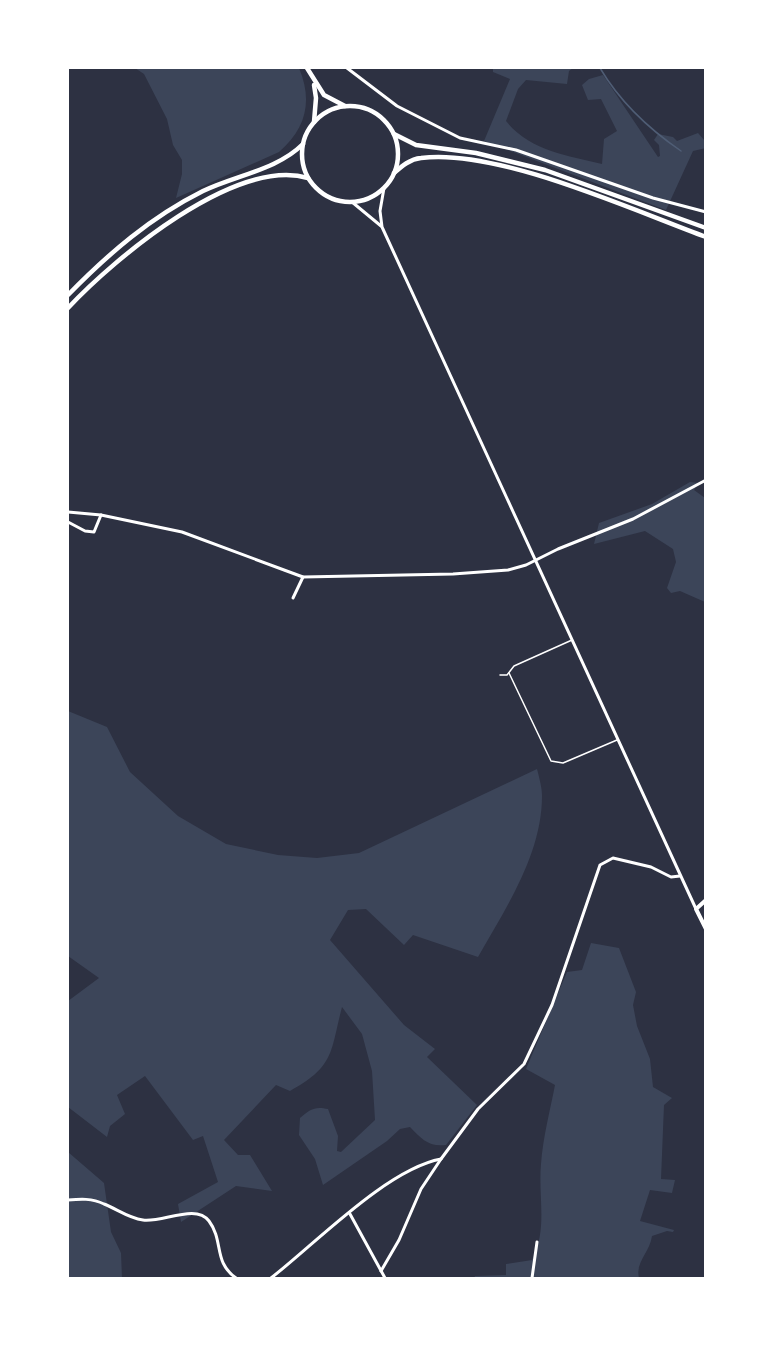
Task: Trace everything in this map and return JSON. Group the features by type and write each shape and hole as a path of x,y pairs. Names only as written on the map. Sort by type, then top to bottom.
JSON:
{"highway":[{"path":"307,68 324,95 345,106"},
{"path":"314,82 316,98 314,123"},
{"path":"308,178 302,156 303,144 314,123 323,114 345,106 360,107 374,112 386,122 394,134 397,160 394,173"},
{"path":"394,134 416,145 524,164 705,227"},
{"path":"68,295 134,233 176,205 207,189 279,162 303,144"},
{"path":"68,308 99,275 127,251 188,211 263,178 291,173 308,178 327,196 352,202 369,198 384,188 404,163 419,158 452,158 540,177 705,237"}],"main road":[{"path":"705,900 696,909 705,929"}],"street":[{"path":"347,68 397,106 460,138 516,150 653,198 705,212"},
{"path":"384,188 380,211 382,227 696,909"},
{"path":"352,202 382,227"},
{"path":"68,512 101,515 190,535 303,577 453,574 508,570 534,561 633,519 705,480"},
{"path":"68,522 85,531 94,532 101,515"},
{"path":"293,598 303,577"},
{"path":"381,1271 399,1240 421,1189 441,1159 478,1109 524,1064 552,1005 600,866 613,858 651,867 671,877 680,876"},
{"path":"270,1278 398,1175 428,1161 441,1159"},
{"path":"68,1200 87,1199 102,1203 143,1221 161,1220 193,1213 203,1215 210,1222 217,1240 222,1264 236,1278"},
{"path":"350,1213 385,1278"},
{"path":"532,1278 537,1242"}],"lane":[{"path":"500,675 509,673 514,666 572,640"},
{"path":"509,673 547,759 555,763 563,763 617,740"}],"shaded area":[{"path":"135,68 299,68 306,92 301,124 279,152 176,198 182,174 182,160 173,145 167,119 144,74"},
{"path":"493,68 573,68 569,71 567,84 526,80 518,89 506,121 526,139 550,150 602,164 604,139 617,131 601,99 588,100 582,85 589,79 603,75 658,157 660,156 659,145 654,140 658,134 673,137 677,141 698,133 705,141 706,148 693,151 666,210 484,141 510,79 493,72"},
{"path":"690,482 699,483 694,490 705,498 705,602 680,591 671,593 667,588 676,562 673,549 645,531 594,544 599,523 652,504"},
{"path":"68,711 107,727 130,772 178,816 226,844 278,855 317,858 359,853 537,769 542,796 536,839 511,900 478,957 413,935 404,945 366,909 348,910 330,940 404,1025 435,1049 427,1057 477,1105 446,1145 430,1143 410,1127 400,1129 387,1141 323,1185 315,1159 299,1135 300,1118 313,1109 328,1109 338,1136 337,1151 341,1152 375,1120 372,1071 362,1034 342,1007 332,1047 323,1066 305,1082 290,1091 276,1085 224,1140 238,1155 250,1155 272,1191 236,1186 181,1222 178,1204 218,1182 203,1136 193,1140 145,1076 117,1095 125,1114 110,1126 107,1137 68,1107 68,1001 99,978 68,956"},
{"path":"591,943 619,948 636,992 633,1005 637,1026 650,1059 653,1087 672,1098 664,1105 661,1179 675,1180 672,1193 650,1190 640,1221 674,1230 652,1236 639,1267 639,1278 474,1278 475,1276 506,1275 506,1264 532,1260 537,1248 541,1225 542,1154 555,1085 526,1069 567,972 582,970"},
{"path":"68,1152 104,1183 111,1232 121,1253 122,1278 68,1278"}],"waterway":[{"path":"600,68 636,114 681,151"}]}
